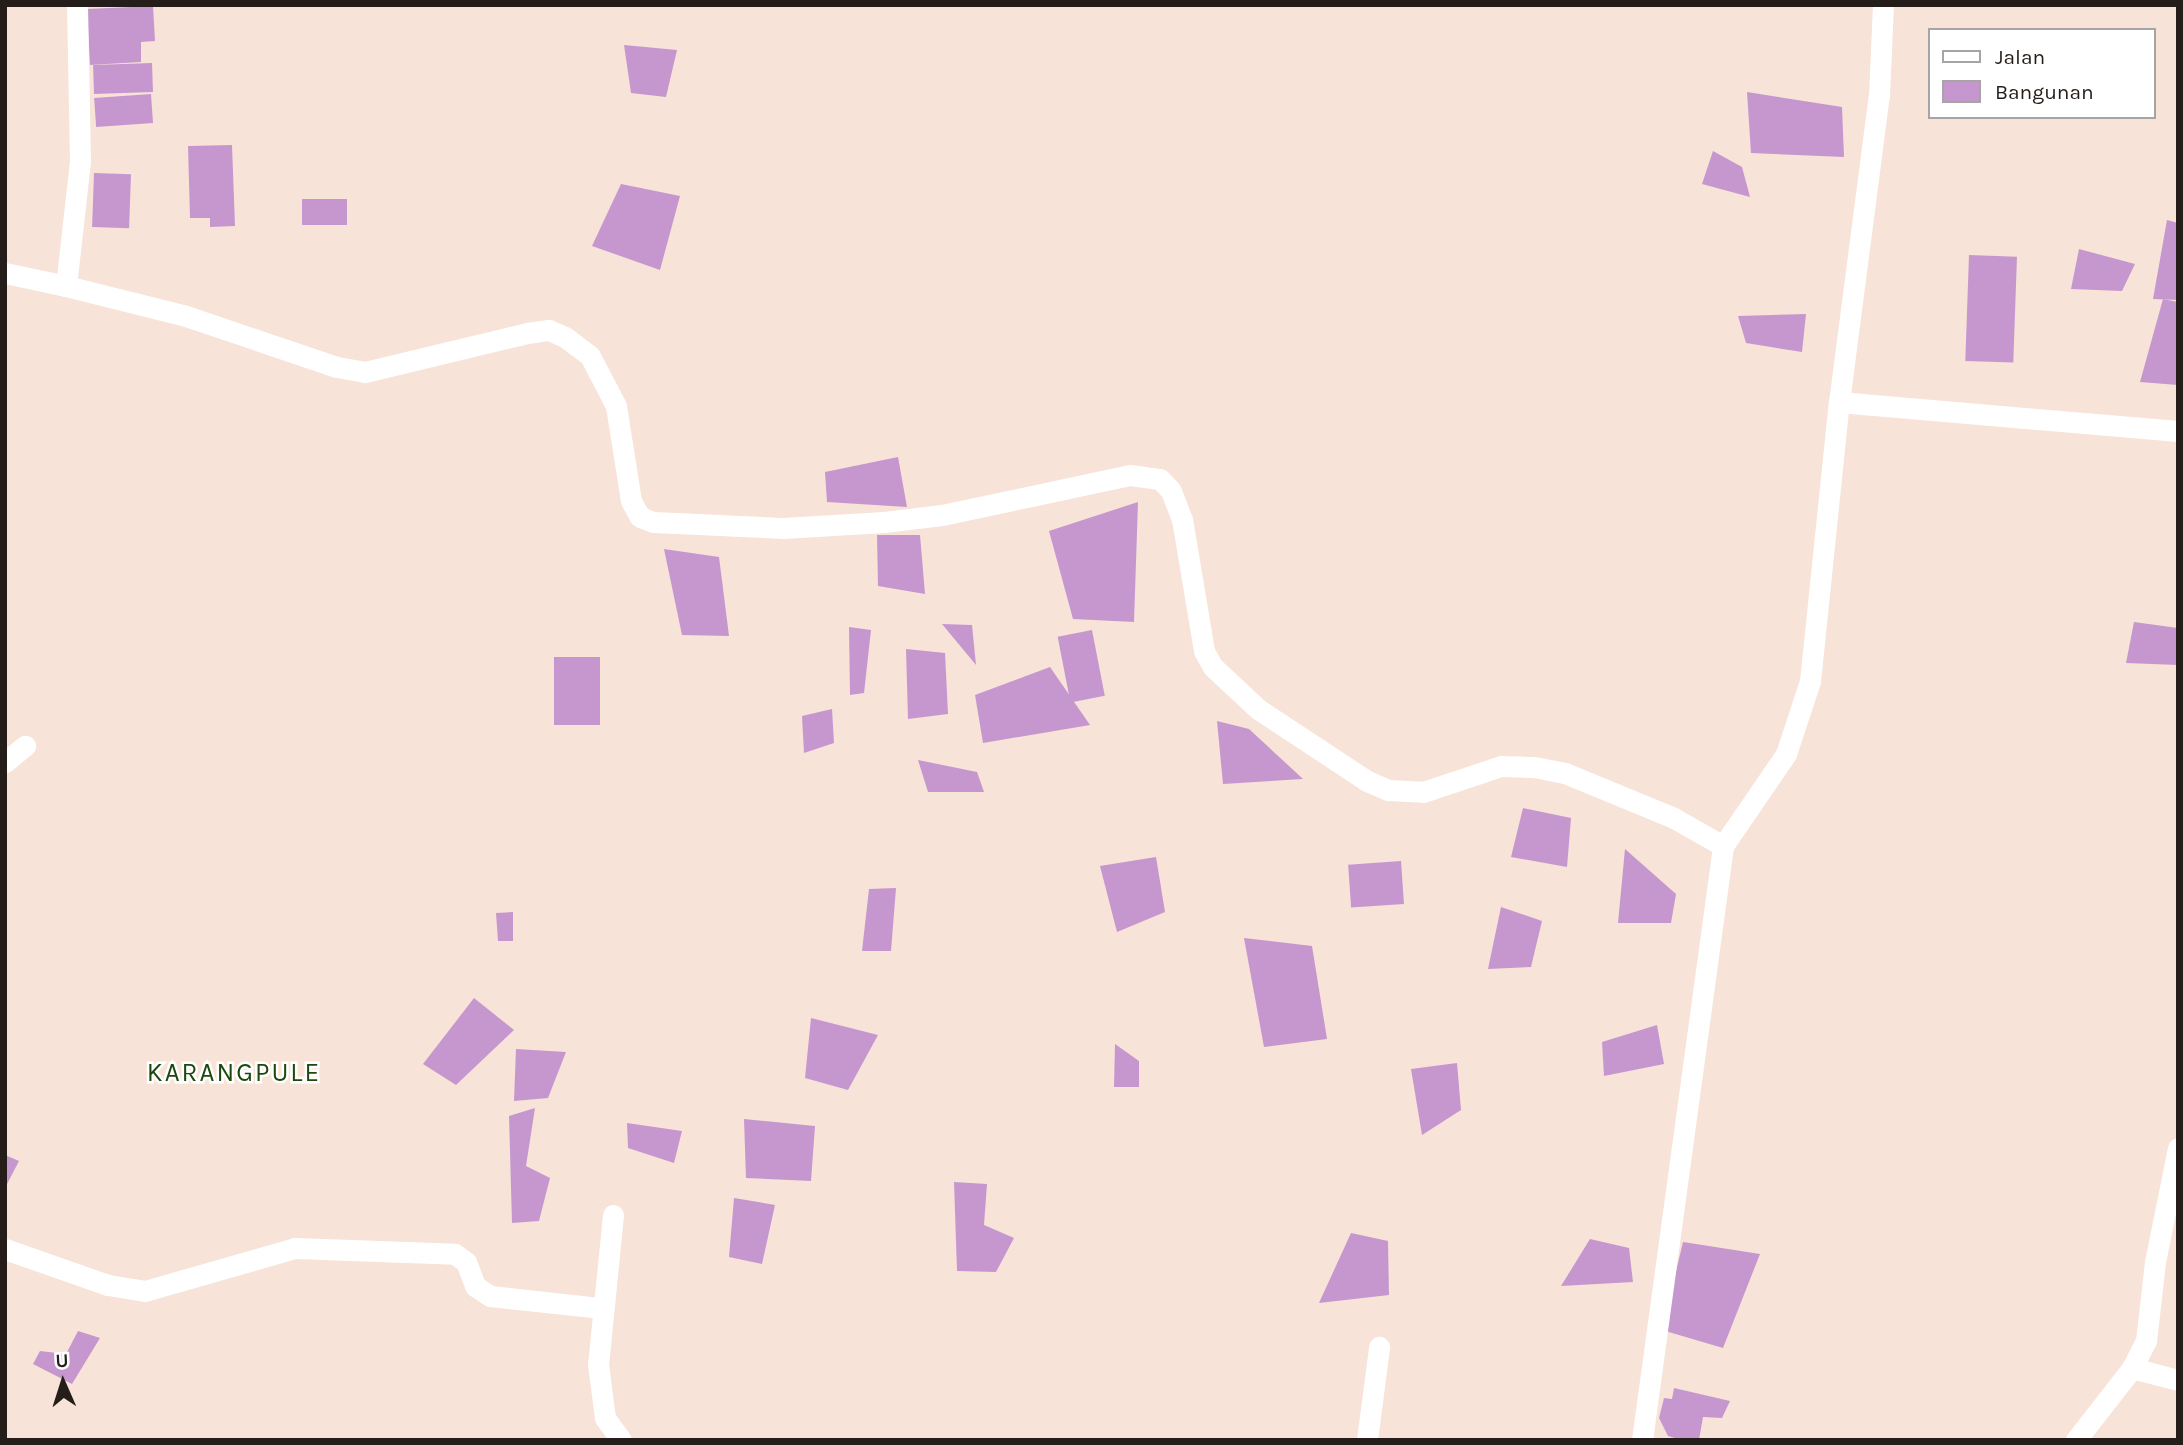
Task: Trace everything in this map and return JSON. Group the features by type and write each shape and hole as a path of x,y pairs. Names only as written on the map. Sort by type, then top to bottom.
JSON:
{"street":[{"path":"66,286 80,162 77,5"},
{"path":"1643,1440 1723,846 1786,754 1802,712 1821,589 1839,402 1879,96 1883,5"},
{"path":"5,273 186,316 337,367 365,372 549,330 565,337 590,356 616,406 631,501 640,517 653,522 783,528 884,522 942,515 1129,475 1160,479 1171,491 1182,519 1204,651 1213,667 1258,709 1367,781 1388,790 1423,792 1502,766 1534,767 1565,774 1674,818 1723,846"},
{"path":"1839,402 2178,431"},
{"path":"5,762 25,747"},
{"path":"2076,1440 2132,1368 2146,1340 2155,1262 2178,1148"},
{"path":"613,1214 601,1308 599,1395 605,1418 621,1440"},
{"path":"5,1249 108,1285 145,1292 295,1248 455,1254 466,1262 475,1286 491,1296 601,1308"},
{"path":"1367,1440 1379,1347"},
{"path":"2132,1368 2178,1380"}],"building":[{"path":"153,6 155,41 141,42 141,62 90,65 87,9"},
{"path":"624,45 677,50 666,97 631,93"},
{"path":"152,63 153,92 94,94 93,65"},
{"path":"1747,92 1842,107 1844,157 1751,153"},
{"path":"151,94 153,123 96,127 94,98"},
{"path":"232,145 235,226 210,227 210,218 190,218 188,146"},
{"path":"1713,151 1742,167 1750,197 1702,184"},
{"path":"94,173 131,174 129,228 92,227"},
{"path":"621,184 680,196 660,270 592,246"},
{"path":"302,199 347,199 347,225 302,225"},
{"path":"2167,220 2178,223 2178,300 2153,299"},
{"path":"2079,249 2135,264 2122,291 2071,289"},
{"path":"1969,255 2017,257 2013,363 1965,361"},
{"path":"2163,299 2178,302 2178,385 2140,382"},
{"path":"1806,314 1802,352 1746,343 1738,316"},
{"path":"898,457 907,507 827,502 825,472"},
{"path":"1138,502 1134,622 1073,619 1049,531"},
{"path":"877,535 920,535 925,594 878,586"},
{"path":"664,549 719,557 729,636 682,635"},
{"path":"2134,622 2178,628 2178,665 2126,663"},
{"path":"942,624 972,625 976,665"},
{"path":"849,627 871,630 864,693 850,695"},
{"path":"1092,630 1105,696 1070,702 1058,637"},
{"path":"906,649 945,653 948,714 908,719"},
{"path":"554,657 600,657 600,725 554,725"},
{"path":"1050,667 1090,725 983,743 975,695"},
{"path":"832,709 834,743 804,753 802,716"},
{"path":"1217,721 1249,729 1303,779 1223,784"},
{"path":"918,760 977,772 984,792 928,792"},
{"path":"1523,808 1571,818 1567,867 1511,857"},
{"path":"1625,849 1676,894 1671,923 1618,923"},
{"path":"1156,857 1165,912 1117,932 1100,866"},
{"path":"1401,861 1404,904 1351,908 1348,865"},
{"path":"896,888 891,951 862,951 869,889"},
{"path":"1501,907 1542,921 1531,967 1488,969"},
{"path":"513,912 513,941 498,941 496,913"},
{"path":"1244,938 1312,946 1327,1039 1264,1047"},
{"path":"474,998 514,1030 456,1085 423,1064"},
{"path":"811,1018 878,1035 848,1090 805,1078"},
{"path":"1657,1025 1664,1064 1604,1076 1602,1042"},
{"path":"1115,1044 1139,1061 1139,1087 1114,1087"},
{"path":"516,1049 566,1052 548,1098 514,1101"},
{"path":"1457,1063 1461,1110 1422,1135 1411,1069"},
{"path":"535,1108 526,1166 550,1178 539,1221 512,1223 509,1116"},
{"path":"744,1119 815,1126 811,1181 746,1178"},
{"path":"627,1123 682,1131 674,1163 628,1148"},
{"path":"5,1155 19,1161 5,1188"},
{"path":"954,1182 987,1184 984,1225 1014,1238 996,1272 957,1271"},
{"path":"734,1198 775,1205 762,1264 729,1257"},
{"path":"1351,1233 1388,1241 1389,1295 1319,1303"},
{"path":"1590,1239 1629,1248 1633,1282 1561,1286"},
{"path":"1683,1242 1760,1254 1723,1348 1662,1330"},
{"path":"78,1331 100,1338 72,1384 33,1364 40,1351 66,1354"},
{"path":"1674,1388 1730,1401 1722,1418 1703,1417 1699,1440 1682,1440 1668,1436 1659,1418 1664,1398 1672,1399"}],"district":[{"name":"KARANGPULE","path":"234,1073"}]}
